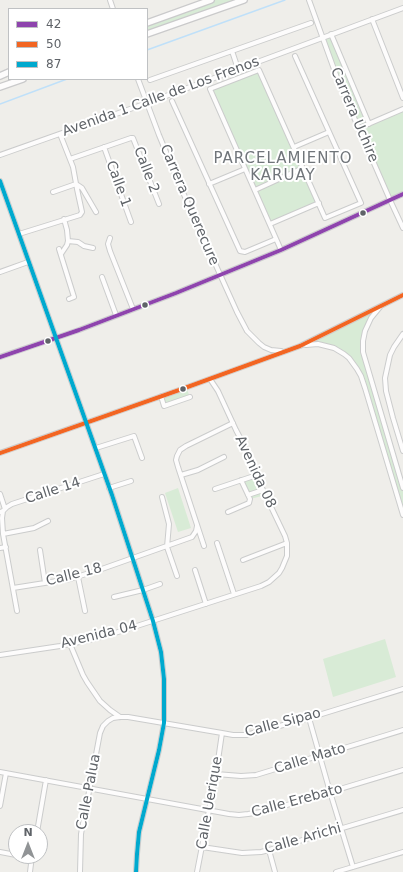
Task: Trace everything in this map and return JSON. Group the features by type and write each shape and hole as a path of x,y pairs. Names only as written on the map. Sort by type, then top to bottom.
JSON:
{"street":[{"path":"148,23 211,0"},
{"path":"148,34 244,0"},
{"name":"Carrera Uchire","path":"309,0 339,83 403,228"},
{"name":"Avenida 1 Calle de Los Frenos","path":"0,155 147,103 403,8"},
{"path":"372,19 403,98"},
{"path":"150,80 311,23"},
{"path":"331,34 369,124"},
{"path":"232,51 238,69"},
{"path":"281,250 210,89 259,70 325,218 361,203 295,56"},
{"path":"0,88 20,80"},
{"name":"Carrera Querecure","path":"138,80 181,188 236,312 250,335 264,347 271,350 285,351"},
{"path":"172,102 240,251 245,252 276,239"},
{"path":"359,128 403,109"},
{"path":"294,147 329,132"},
{"path":"19,234 64,220 82,212 73,167 60,134"},
{"name":"Calle 2","path":"104,147 131,138 134,139 159,204"},
{"path":"70,159 104,147"},
{"name":"Calle 1","path":"104,147 131,222"},
{"path":"209,184 245,168"},
{"path":"254,190 303,168"},
{"path":"0,181 96,448 144,590 159,644 165,691 164,723 158,757 137,845 136,872"},
{"path":"53,192 76,184"},
{"path":"76,184 82,188 96,212"},
{"path":"0,357 79,330 158,300 281,250 403,194"},
{"path":"270,224 319,203"},
{"path":"61,254 67,245 68,240 64,220"},
{"path":"110,238 108,244 110,251 133,309"},
{"path":"68,240 93,248"},
{"path":"59,249 74,297 69,299"},
{"path":"0,272 28,262"},
{"path":"102,277 116,315"},
{"path":"0,453 300,346 403,295"},
{"path":"382,305 365,330 363,352 403,488"},
{"path":"403,334 390,355 385,382 393,418 403,451"},
{"path":"300,346 318,344 334,348 349,358 357,369 365,388 403,516"},
{"name":"Avenida 08","path":"210,378 218,391 245,447 284,532 287,543 287,556 282,568"},
{"path":"161,396 164,406 190,397"},
{"path":"204,546 176,460 178,452 182,448 233,423"},
{"path":"96,448 134,436 142,458"},
{"path":"181,475 198,470 224,458"},
{"name":"Calle 14","path":"3,511 12,504 104,474"},
{"path":"215,489 257,475"},
{"path":"228,512 247,504 249,497 241,480"},
{"path":"109,488 131,481"},
{"path":"249,497 264,490"},
{"path":"0,494 3,511 3,534 17,612"},
{"path":"162,497 169,524 167,547 177,576"},
{"path":"3,534 34,528 48,521"},
{"name":"Calle 18","path":"13,588 78,577 192,537 197,526"},
{"path":"217,543 234,594"},
{"path":"243,560 287,543"},
{"path":"0,548 6,547"},
{"path":"40,550 45,583"},
{"name":"Avenida 04","path":"0,655 70,644 106,636 262,586 279,573 282,568"},
{"path":"195,570 206,604"},
{"path":"78,577 86,612"},
{"path":"114,597 144,590 160,584"},
{"path":"70,644 82,675 100,701 120,717"},
{"name":"Calle Sipao","path":"113,718 136,718 233,735 246,735 403,690"},
{"name":"Calle Palua","path":"80,872 80,834 100,733 103,726 113,718"},
{"path":"309,718 352,867"},
{"name":"Calle Mato","path":"216,774 241,776 256,775 403,730"},
{"name":"Calle Uerique","path":"197,872 216,774 222,733"},
{"name":"Calle Erebato","path":"0,772 239,815 267,811 403,770"},
{"path":"0,806 6,773"},
{"path":"38,824 46,780"},
{"name":"Calle Arichi","path":"202,846 242,853 269,850 403,810"},
{"path":"269,850 275,872"},
{"path":"336,872 403,852"}],"green space":[{"path":"211,0 244,0 148,34 148,23"},
{"path":"331,34 369,124 403,109 403,195 390,200 322,37"},
{"path":"259,70 319,203 270,224 210,89"},
{"path":"382,305 368,324 363,347 403,488 403,515 365,388 353,363 329,346 300,346"},
{"path":"186,387 190,397 164,406 161,396"},
{"path":"257,475 266,495 250,499 241,480"},
{"path":"178,488 191,528 178,532 165,493"},
{"path":"385,639 396,677 333,697 323,659"}],"waterway":[{"path":"148,50 285,0"},
{"path":"0,104 64,80"}],"transit line":[{"name":"87","path":"0,181 112,495 153,621 161,652 164,679 164,723 139,832 136,872"},
{"name":"42","path":"0,357 79,330 176,293 281,250 403,194"},
{"name":"50","path":"0,453 300,346 403,295"}],"district":[{"name":"PARCELAMIENTO KARUAY","path":"283,168"}]}
